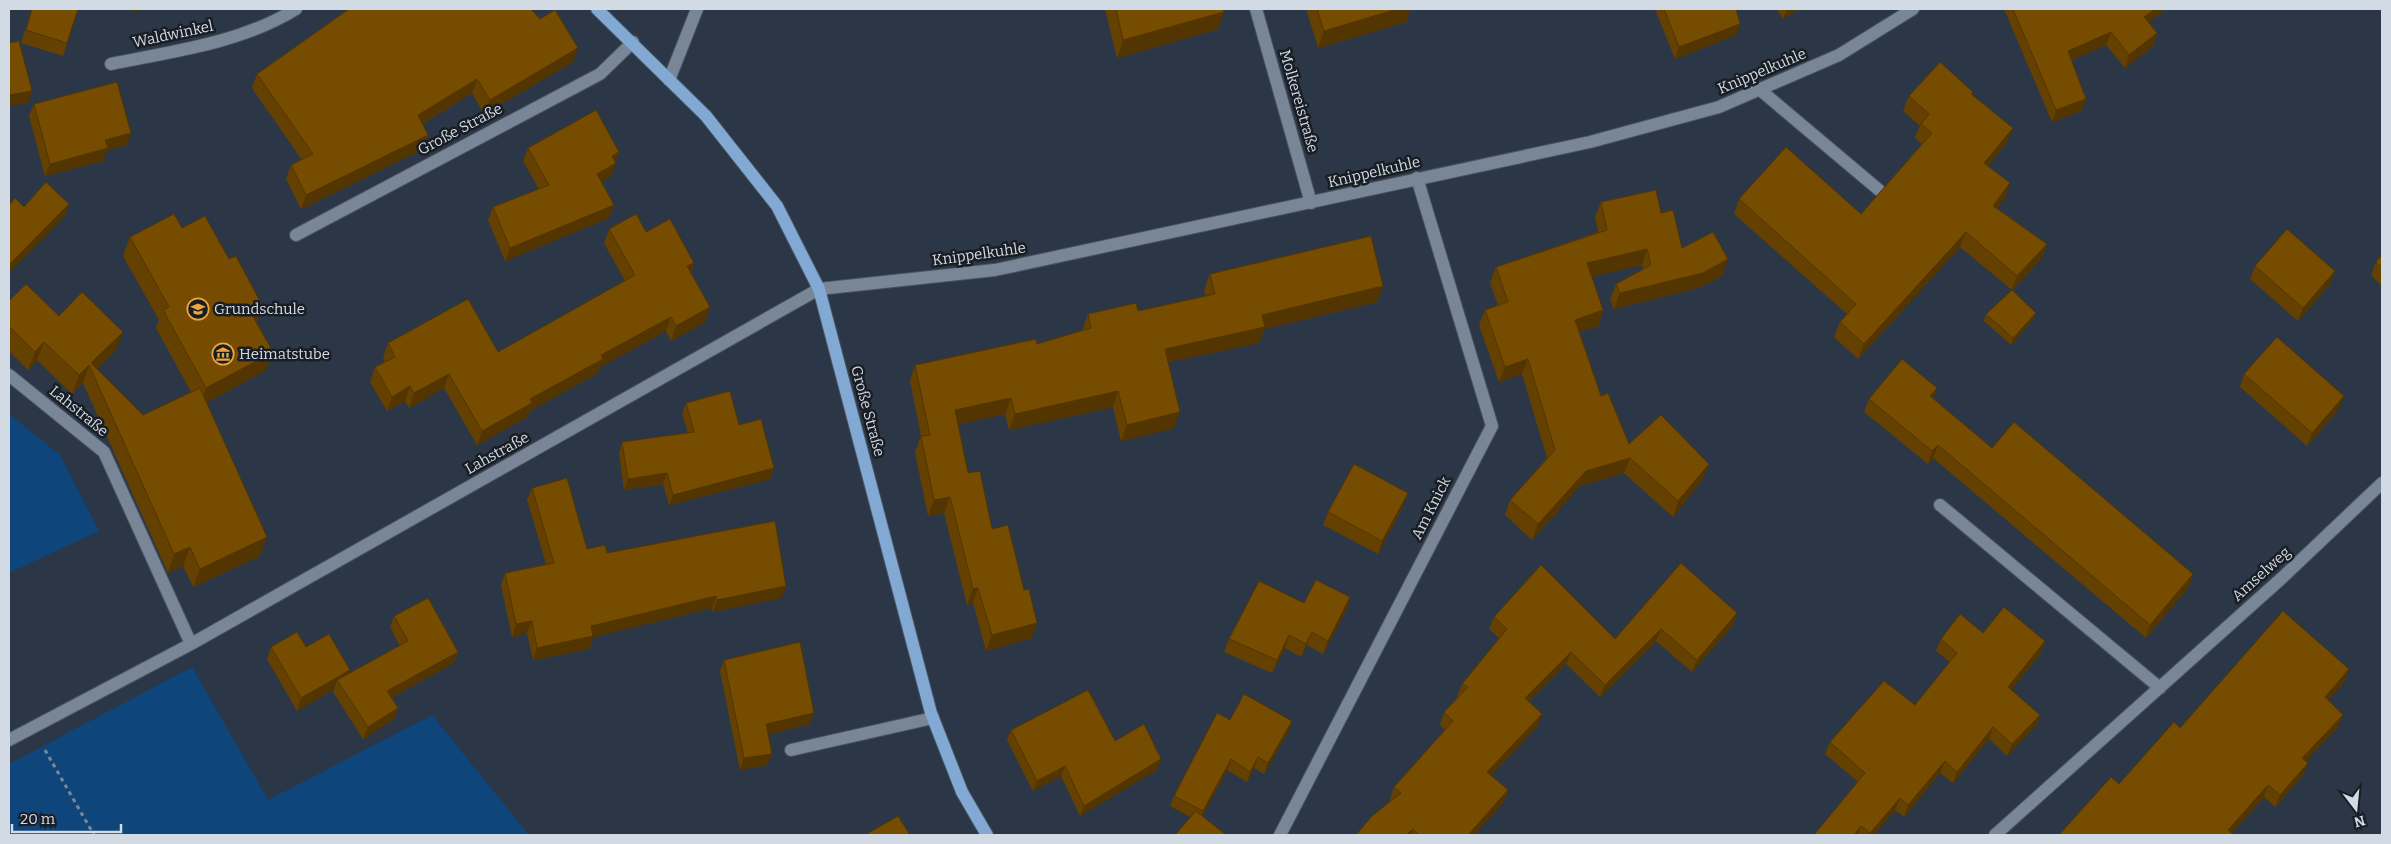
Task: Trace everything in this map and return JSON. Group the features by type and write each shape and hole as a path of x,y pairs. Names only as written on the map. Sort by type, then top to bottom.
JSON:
{"main road":[{"name":"Große Straße","path":"596,9 633,42 706,116 777,206 819,290 933,718 962,792 988,835"}],"street":[{"name":"Waldwinkel","path":"111,64 210,44 277,21 296,9"},
{"path":"669,80 697,9"},
{"name":"Molkereistraße","path":"1256,9 1311,202"},
{"name":"Knippelkuhle","path":"819,290 995,270 1599,139 1718,107 1840,55 1913,9"},
{"name":"Große Straße","path":"296,235 600,74 633,42"},
{"path":"1759,89 1879,190"},
{"name":"Am Knick","path":"1280,835 1492,426 1417,178"},
{"name":"Lahstraße","path":"9,740 191,644 819,290"},
{"name":"Lahstraße","path":"9,375 104,452 191,644"},
{"name":"Amselweg","path":"1995,835 2381,488"},
{"path":"1940,505 2160,688"},
{"path":"791,750 933,718"}],"path":[{"path":"32,728 94,835"}],"shaded area":[{"path":"9,414 60,455 99,531 9,573"},
{"path":"192,667 268,800 432,715 529,835 9,835 9,764"}],"building":[{"path":"32,9 78,9 67,43 26,30"},
{"path":"349,9 531,9 540,19 555,10 578,48 490,100 477,79 418,115 428,135 306,195 291,165 313,154 257,74"},
{"path":"1116,9 1223,9 1224,12 1123,40"},
{"path":"1317,9 1397,9 1324,31"},
{"path":"1664,9 1736,9 1740,24 1679,47"},
{"path":"2013,9 2155,9 2144,17 2157,33 2129,55 2111,32 2068,51 2086,99 2056,110"},
{"path":"19,41 32,91 9,95 9,43"},
{"path":"1940,62 1973,92 1971,94 2013,128 1984,163 2010,183 1993,206 2047,244 2017,276 1966,232 1864,344 1840,322 1856,304 1739,199 1786,147 1861,214 1932,133 1921,124 1929,114 1909,96"},
{"path":"117,82 131,133 105,140 108,148 50,164 34,104"},
{"path":"596,110 619,152 612,156 616,163 597,174 614,205 510,248 493,207 549,185 528,148"},
{"path":"46,182 69,204 9,265 9,203 15,198 24,207"},
{"path":"1656,190 1661,213 1673,210 1682,248 1713,232 1728,259 1703,273 1620,293 1616,284 1651,265 1647,249 1587,263 1603,310 1575,320 1601,396 1608,393 1629,444 1661,415 1709,464 1678,501 1630,458 1586,471 1538,524 1510,500 1555,450 1528,359 1505,367 1485,310 1508,302 1496,267 1607,230 1601,202"},
{"path":"174,214 182,228 205,216 229,259 236,256 262,305 250,311 273,352 206,388 163,310 169,307 130,237"},
{"path":"636,214 646,232 670,219 694,263 687,266 710,307 676,326 671,317 601,355 603,359 530,399 532,403 482,431 449,374 414,393 410,386 392,397 375,367 395,357 388,343 468,299 498,352 635,275 609,229"},
{"path":"2287,229 2335,271 2303,308 2255,266"},
{"path":"1371,236 1383,286 1262,315 1265,327 1165,349 1180,412 1127,425 1118,391 1015,414 1011,398 955,410 968,473 980,471 992,529 1008,525 1024,590 1029,589 1037,623 992,635 978,588 973,589 950,497 934,500 921,436 930,435 915,365 1036,339 1037,344 1091,328 1088,314 1136,303 1138,311 1215,294 1210,274"},
{"path":"2382,255 2382,268 2376,262"},
{"path":"26,284 59,316 82,292 123,332 91,363 143,415 200,388 267,537 200,569 190,547 174,554 89,365 79,375 44,342 35,352 9,326 9,301"},
{"path":"2012,290 2036,313 2013,338 1986,314"},
{"path":"2277,337 2344,396 2312,433 2244,374"},
{"path":"1902,359 1937,388 1930,396 1992,448 2014,422 2193,574 2150,625 1938,445 1932,451 1869,399"},
{"path":"730,391 739,425 761,419 774,468 673,495 667,473 628,479 622,442 694,432 686,403"},
{"path":"1354,464 1408,493 1382,541 1328,512"},
{"path":"567,478 587,549 605,545 607,553 775,521 786,586 717,600 716,596 591,626 593,636 537,648 532,621 516,624 505,573 554,563 532,488"},
{"path":"1681,563 1737,613 1697,660 1661,629 1605,685 1571,652 1525,698 1542,714 1487,772 1508,790 1468,835 1419,835 1413,829 1406,835 1356,835 1372,816 1401,793 1394,787 1453,721 1444,712 1468,687 1462,684 1507,629 1494,617 1541,565 1615,639"},
{"path":"1316,580 1350,597 1328,641 1312,632 1306,644 1289,635 1277,660 1229,639 1259,581 1304,603"},
{"path":"428,598 458,652 387,691 398,708 368,727 337,680 408,641 394,616"},
{"path":"2004,607 2045,641 2008,687 2040,715 2012,744 1993,727 1957,772 1945,761 1908,805 1900,798 1870,833 1861,826 1854,835 1814,835 1865,773 1830,742 1884,681 1915,705 1957,653 1941,639 1960,614 1983,633"},
{"path":"2283,611 2349,669 2325,697 2343,715 2302,758 2308,763 2280,795 2268,785 2228,830 2234,835 2059,835 2111,777 2119,784 2174,722 2180,728"},
{"path":"297,632 306,647 329,634 350,670 301,698 271,647"},
{"path":"800,642 814,713 766,724 772,754 744,758 724,660"},
{"path":"1088,690 1115,741 1144,724 1161,759 1084,806 1065,766 1037,781 1011,730"},
{"path":"1244,694 1292,721 1268,763 1258,757 1250,772 1231,759 1203,811 1174,796 1217,713 1230,720"},
{"path":"1196,811 1226,835 1175,835"},
{"path":"898,816 910,835 865,835"}],"place":[{"name":"Grundschule","path":"198,309"},
{"name":"Heimatstube","path":"223,354"}]}
